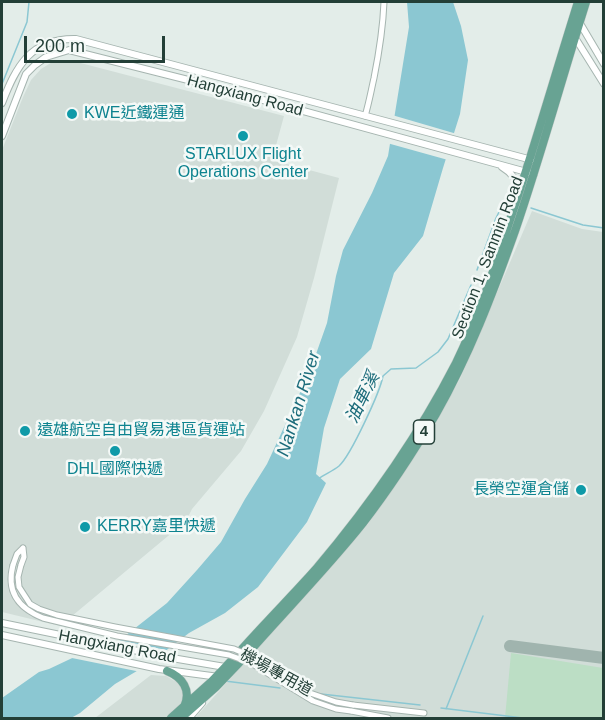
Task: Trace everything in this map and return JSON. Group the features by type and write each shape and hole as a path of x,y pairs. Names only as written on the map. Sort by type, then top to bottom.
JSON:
{"main road":[{"name":"4","path":"569,29 578,2"},
{"name":"4","path":"580,22 586,2"},
{"name":"Section 1, Sanmin Road","path":"530,173 520,192 474,323 456,362 412,441 359,516 245,650 328,564 364,521 397,476 436,413 474,339 496,286 534,160 580,22"},
{"name":"Section 1, Sanmin Road","path":"534,160 569,29"},
{"path":"181,718 235,662"},
{"path":"163,670 176,674 186,686 187,701 184,707"},
{"path":"171,718 217,681"}],"street":[{"path":"367,116 381,36 384,2"},
{"path":"574,13 603,64"},
{"path":"569,29 603,84"},
{"name":"Hangxiang Road","path":"2,103 14,73 33,51 53,42 76,39 534,160"},
{"name":"Hangxiang Road","path":"2,136 27,74 46,57 69,50 530,173"},
{"path":"496,164 513,175 518,182 520,192"},
{"name":"機場專用道","path":"23,548 24,557 18,577 19,587 30,604 39,609 115,627 234,649 255,658 310,693 352,708 336,709 313,701 251,663 229,655 117,636 32,614 13,593 11,574 13,565 23,548"},
{"name":"Hangxiang Road","path":"2,623 228,669"},
{"name":"Hangxiang Road","path":"2,635 217,681"},
{"path":"189,718 217,681"},
{"path":"352,708 424,713"},
{"path":"352,708 388,718"}],"shaded area":[{"path":"69,60 284,116 272,160 339,178 297,337 264,411 241,451 192,509 186,521 60,626 2,612 2,150 31,80 41,69 54,61"},
{"path":"532,211 582,229 603,232 603,718 195,718 368,524 424,442 460,379"},
{"path":"151,675 166,676 180,684 188,718 95,718"}],"green space":[{"path":"511,653 603,668 603,718 505,718"}],"water":[{"name":"Nankan River","path":"407,2 453,2 468,60 460,114 423,236 394,273 371,349 340,379 324,428 316,474 326,483 307,522 258,587 225,613 189,633 147,665 115,684 80,713 71,718 2,718 2,698 39,672 120,640 167,603 221,542 267,464 310,371 327,323 343,250 388,156 409,27"}],"pier":[{"path":"392,115 457,134 448,160 387,143"},
{"path":"114,639 171,651 141,672 67,657"}],"waterway":[{"path":"2,84 27,22 29,2"},
{"name":"油車溪","path":"477,270 496,218 503,204 509,202"},
{"name":"油車溪","path":"531,208 583,225 604,228"},
{"name":"油車溪","path":"318,479 337,468 351,450 377,395 383,376 391,369 416,368 438,352 448,339 471,285"},
{"path":"446,709 483,616"},
{"path":"225,681 280,688"},
{"path":"321,694 420,705"},
{"path":"441,708 523,718"}],"taxiway":[{"path":"510,646 604,658"}],"place":[{"name":"KWE近鐵運通","path":"72,114"},
{"name":"STARLUX Flight Operations Center","path":"243,136"},
{"name":"遠雄航空自由貿易港區貨運站","path":"25,431"},
{"name":"DHL國際快遞","path":"115,451"},
{"name":"長榮空運倉儲","path":"581,490"},
{"name":"KERRY嘉里快遞","path":"85,527"}]}
